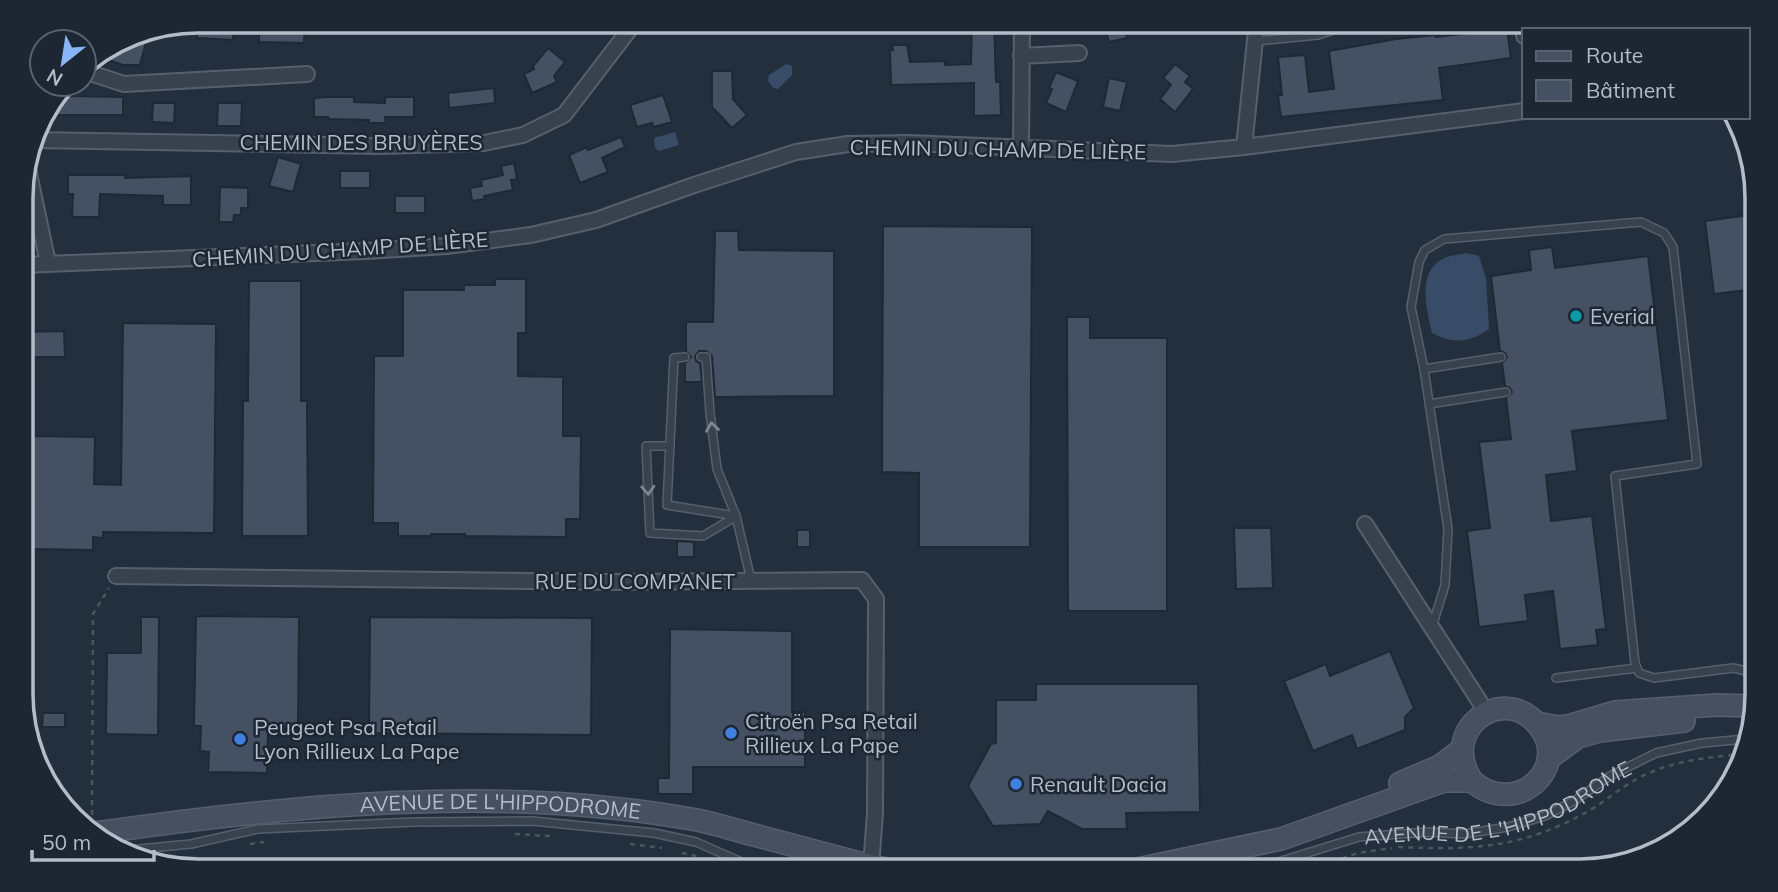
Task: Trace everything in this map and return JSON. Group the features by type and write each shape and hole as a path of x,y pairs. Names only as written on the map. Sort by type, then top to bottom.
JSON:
{"main road":[{"name":"AVENUE DE L'HIPPODROME","path":"1537,723 1568,726 1615,712 1716,705 1744,706"},
{"name":"AVENUE DE L'HIPPODROME","path":"1500,709 1526,714 1537,723 1548,746 1548,759 1538,781 1517,794 1493,794 1472,781 1466,771 1461,750 1469,727 1487,713 1500,709"},
{"name":"AVENUE DE L'HIPPODROME","path":"1548,759 1578,737 1600,731 1717,717 1743,710"},
{"name":"AVENUE DE L'HIPPODROME","path":"1235,848 1286,824 1440,766 1461,750"},
{"name":"AVENUE DE L'HIPPODROME","path":"1187,858 1281,839 1444,781 1472,781"},
{"name":"AVENUE DE L'HIPPODROME","path":"101,826 254,812 387,804 531,802 618,809 699,820 843,859"}],"street":[{"path":"1021,147 1022,33"},
{"path":"1244,147 1256,33"},
{"name":"CHEMIN DES BRUYÈRES","path":"44,140 380,146 484,144 523,135 564,115 626,34"},
{"path":"1021,56 1079,53"},
{"path":"98,76 124,84 307,74"},
{"name":"CHEMIN DU CHAMP DE LIÈRE","path":"34,264 447,246 531,235 596,220 796,152 848,144 1021,147 1172,154 1522,111"},
{"path":"34,197 48,263"},
{"path":"1365,524 1487,713"},
{"name":"RUE DU COMPANET","path":"116,576 614,582 862,580 876,598 875,814 872,859"}],"lane":[{"path":"1255,41 1321,33"},
{"path":"1432,627 1445,585 1448,529 1424,369 1411,307 1419,262 1425,250 1444,239 1641,222 1664,233 1673,247 1697,464 1615,476 1637,668 1639,673 1654,678 1733,668 1745,670"},
{"path":"685,357 674,358 667,506 736,516"},
{"path":"701,357 706,357 717,469 736,516 751,581"},
{"path":"1424,369 1501,357"},
{"path":"1429,404 1506,392"},
{"path":"670,446 646,446 650,533 703,536 736,516"},
{"path":"1556,678 1637,668"},
{"name":"AVENUE DE L'HIPPODROME","path":"1290,858 1359,837 1428,832 1464,834 1508,827 1545,816 1574,802 1610,776 1656,753 1702,743 1738,740"},
{"name":"AVENUE DE L'HIPPODROME","path":"142,849 191,844 258,829 414,822 532,821 654,833 696,842 734,859"}],"path":[{"path":"93,821 90,809 93,614 116,576"},
{"name":"AVENUE DE L'HIPPODROME","path":"511,834 551,836"},
{"path":"241,846 264,842"},
{"name":"AVENUE DE L'HIPPODROME","path":"628,844 665,848"},
{"path":"678,852 703,858"}],"water":[{"path":"786,64 792,66 792,75 778,89 773,88 768,81 769,75"},
{"path":"675,132 679,145 659,151 655,148 654,138"},
{"path":"1466,253 1479,256 1486,279 1489,329 1468,339 1447,339 1432,333 1426,303 1427,282 1435,264 1446,257"}],"building":[{"path":"972,33 994,33 996,82 1000,82 1001,115 974,116 974,83 891,85 892,45 907,45 910,62 945,61 945,65 971,64"},
{"path":"1107,33 1126,33 1127,38 1109,42"},
{"path":"1508,33 1511,58 1439,68 1443,100 1281,117 1278,57 1305,55 1309,92 1334,89 1329,51 1396,39"},
{"path":"197,34 233,34 233,40 197,38"},
{"path":"259,34 304,34 304,43 259,42"},
{"path":"146,42 140,65 123,65 109,60"},
{"path":"548,48 565,62 554,76 557,82 532,93 524,74 534,69 533,66"},
{"path":"1175,64 1190,76 1185,82 1193,89 1175,112 1160,99 1171,85 1163,78"},
{"path":"712,71 732,71 733,99 747,115 732,128 712,107"},
{"path":"1056,72 1078,81 1066,112 1046,103"},
{"path":"1109,78 1127,82 1120,111 1103,107"},
{"path":"494,88 495,103 449,108 448,93"},
{"path":"663,95 672,122 654,127 652,123 637,127 630,105"},
{"path":"123,97 123,115 56,115 67,98"},
{"path":"354,97 354,102 385,103 385,97 414,97 414,117 385,117 386,123 369,123 369,120 314,117 314,98"},
{"path":"153,103 175,103 174,123 152,122"},
{"path":"218,103 242,103 241,126 217,126"},
{"path":"621,137 625,147 602,158 608,172 580,183 569,155"},
{"path":"278,157 301,164 293,192 269,186"},
{"path":"514,163 517,179 511,180 513,190 472,201 470,188 482,186 481,180 503,175 501,166"},
{"path":"340,171 370,171 370,188 340,188"},
{"path":"68,175 125,175 125,178 191,176 191,205 163,205 163,196 100,194 99,217 72,217 73,194 68,194"},
{"path":"220,187 248,188 248,208 241,208 241,215 234,215 233,222 219,222"},
{"path":"395,196 425,196 425,213 395,213"},
{"path":"1745,216 1745,290 1714,294 1705,221"},
{"path":"883,226 1032,227 1030,547 919,547 919,473 882,472"},
{"path":"715,231 738,231 739,250 834,251 834,396 715,397 712,356 706,351 699,351 695,356 700,363 702,382 685,382 685,363 691,357 686,351 686,322 713,322"},
{"path":"1552,247 1555,268 1648,256 1668,420 1572,431 1577,471 1546,475 1551,521 1592,516 1606,629 1596,630 1598,645 1560,649 1553,591 1525,595 1528,621 1479,627 1467,531 1490,528 1479,442 1511,439 1506,398 1512,392 1505,386 1502,363 1507,357 1500,351 1491,276 1531,270 1529,250"},
{"path":"495,279 526,279 526,333 518,333 518,376 563,377 563,436 581,436 580,519 566,519 566,537 465,534 398,536 398,523 373,523 374,356 403,356 403,290 464,290 464,285 495,285"},
{"path":"249,281 301,281 301,401 307,401 308,536 242,536 243,401 248,401"},
{"path":"1067,317 1090,317 1090,338 1167,338 1167,611 1068,611"},
{"path":"123,323 216,324 214,533 103,532 103,538 93,537 93,550 33,549 34,436 95,437 94,484 121,485"},
{"path":"64,331 65,357 34,357 34,332"},
{"path":"1234,528 1271,528 1273,588 1236,589"},
{"path":"797,530 810,530 810,547 797,547"},
{"path":"677,541 694,542 694,557 677,557"},
{"path":"196,616 299,617 298,728 268,727 267,773 208,772 209,752 200,751 201,726 194,726"},
{"path":"141,617 159,617 158,735 106,734 107,653 141,653"},
{"path":"370,617 592,618 591,735 369,733"},
{"path":"670,629 792,631 792,712 805,712 805,767 693,767 693,794 658,794 658,778 669,778"},
{"path":"1390,651 1414,708 1405,717 1405,730 1357,749 1352,735 1313,751 1284,681 1326,664 1330,676"},
{"path":"1036,684 1198,684 1200,812 1126,813 1127,829 1082,829 1048,811 1040,824 993,826 968,786 991,744 996,743 996,700 1036,700"},
{"path":"43,713 65,713 65,727 42,727"}],"place":[{"name":"Everial","path":"1576,316"},
{"name":"Citroën Psa Retail Rillieux La Pape","path":"731,733"},
{"name":"Peugeot Psa Retail Lyon Rillieux La Pape","path":"240,739"},
{"name":"Renault Dacia","path":"1016,784"}]}
